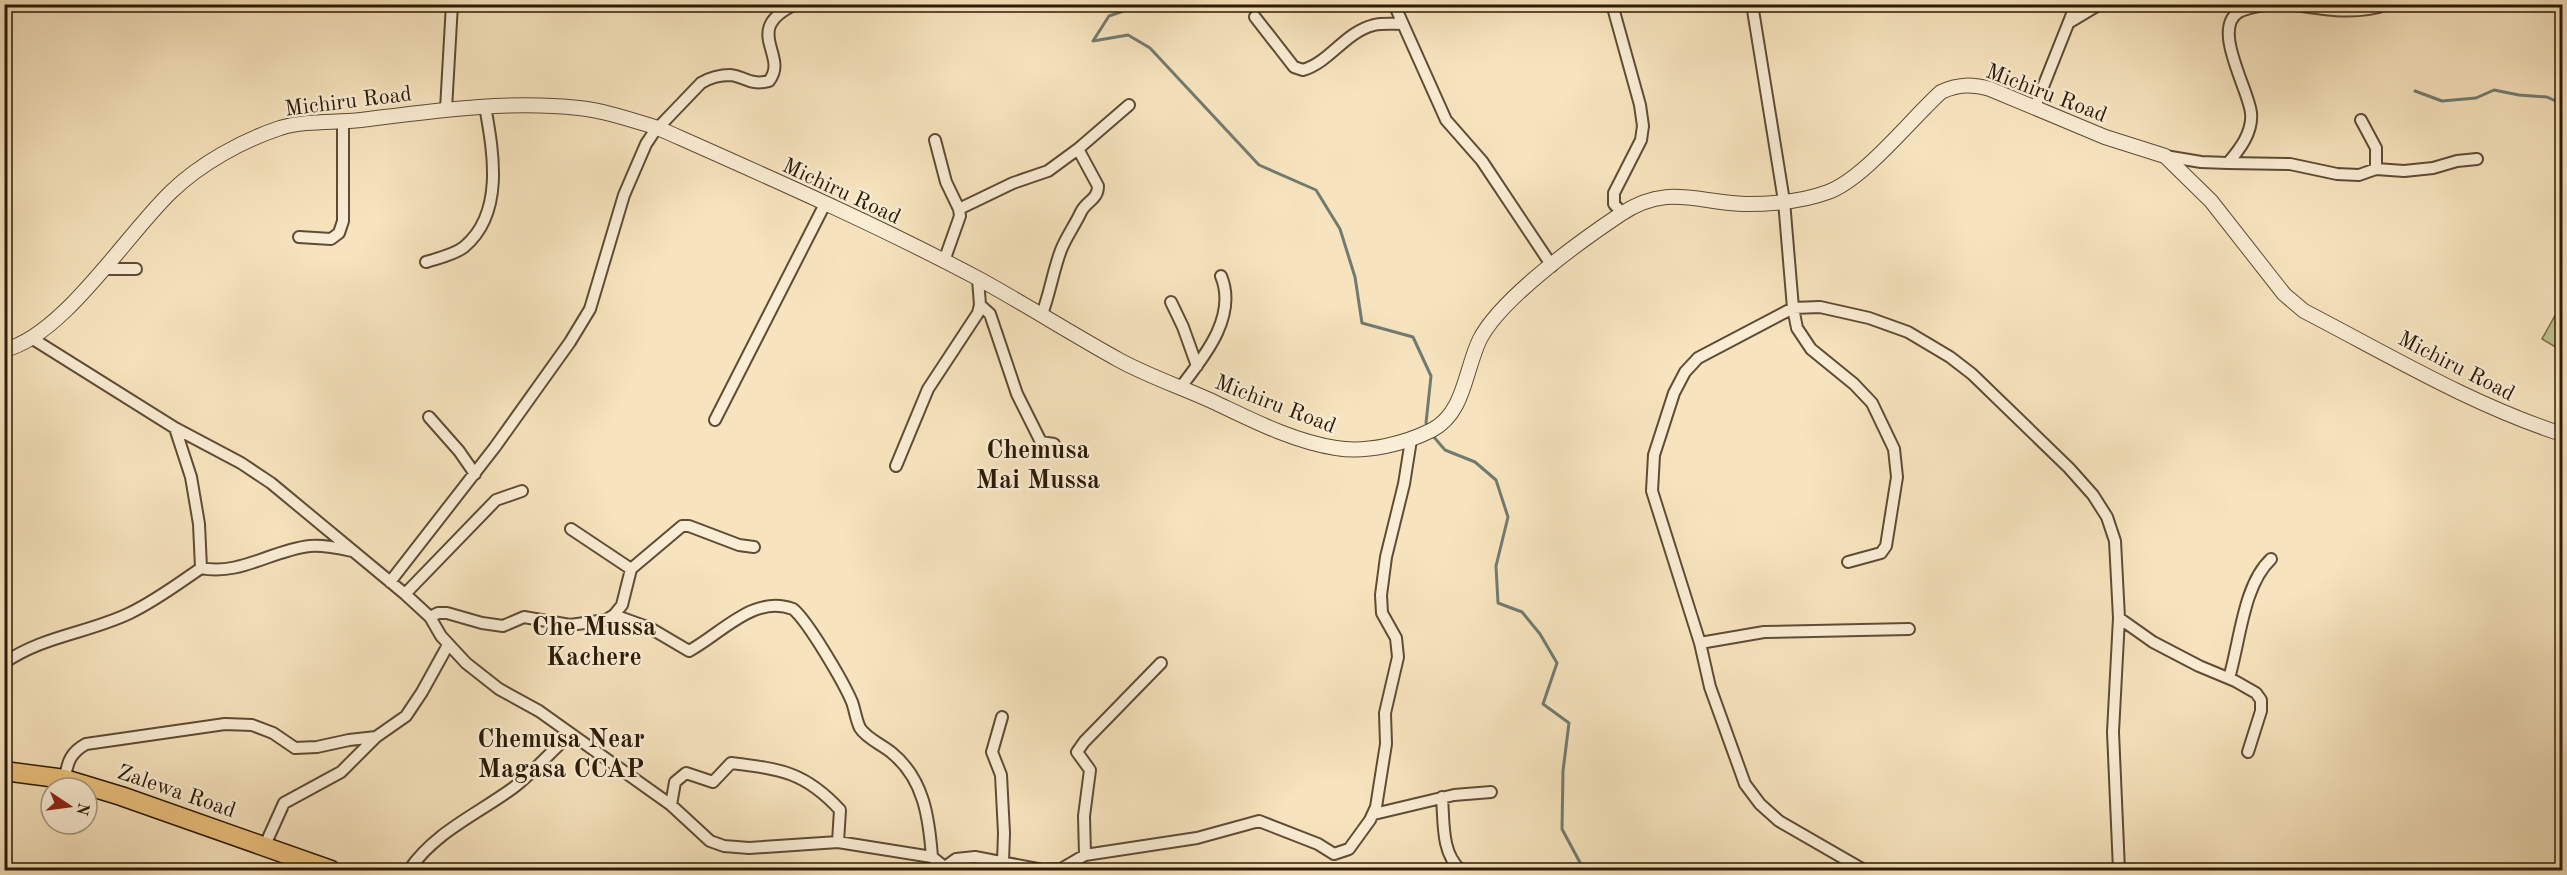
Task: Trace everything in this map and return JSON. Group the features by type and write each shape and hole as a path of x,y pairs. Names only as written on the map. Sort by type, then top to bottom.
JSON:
{"highway":[{"name":"Zalewa Road","path":"4,771 42,776"},
{"name":"Zalewa Road","path":"99,789 172,812 331,870"}],"street":[{"path":"446,109 452,4"},
{"path":"1394,4 1446,120 1482,162 1552,266"},
{"path":"1612,4 1640,105 1643,126 1641,140 1614,193 1614,204 1622,213"},
{"path":"1752,4 1784,201 1793,308 1797,328 1802,337 1872,403 1894,449 1897,477 1886,546 1881,553 1848,562"},
{"path":"2035,107 2076,4"},
{"path":"2070,22 2100,4"},
{"path":"2228,163 2242,147 2252,114 2232,54 2228,32 2231,20 2238,12 2271,4"},
{"path":"2288,4 2349,13 2389,4"},
{"path":"390,582 475,474 564,350 590,309 624,195 646,144 658,128 701,83 709,79 731,75 747,82 765,83 771,80 774,68 768,39 770,25 774,17 795,5"},
{"path":"1255,17 1294,67 1303,70 1323,61 1342,43 1364,28 1381,24 1402,24"},
{"name":"Michiru Road","path":"4,350 33,339 58,316 103,269 147,217 191,174 227,152 280,129 299,124 343,122 485,106 581,108 658,128 825,204 978,279 1121,361 1246,417 1318,445 1338,449 1358,449 1411,440 1437,427 1448,418 1460,396 1471,360 1482,336 1523,289 1587,237 1622,213 1651,199 1668,195 1746,204 1784,201 1831,192 1849,181 1941,92 1964,85 1981,86 2105,136 2165,156 2211,201 2284,294 2304,311 2481,402 2511,416 2562,434"},
{"path":"959,209 1013,183 1048,171 1078,149 1129,105"},
{"path":"426,262 463,248 477,233 488,212 493,151 485,106"},
{"path":"2361,120 2376,148 2376,169"},
{"path":"299,237 331,239 339,233 344,222 343,122"},
{"path":"935,140 946,182 959,209 958,223 944,261"},
{"path":"1042,314 1052,290 1061,249 1083,207 1096,198 1098,192 1098,186 1078,149"},
{"path":"2165,156 2201,162 2290,164 2337,174 2359,175 2376,169 2404,171 2477,159"},
{"path":"715,420 825,204"},
{"path":"103,269 136,269"},
{"path":"1180,388 1212,346 1222,316 1225,285 1221,276"},
{"path":"896,466 928,389 978,313 980,306 978,279"},
{"path":"1171,302 1197,366"},
{"path":"980,306 990,314 1002,354 1033,429 1041,442 1054,444"},
{"path":"1864,870 1779,820 1750,792 1740,776 1710,687 1700,643 1652,491 1654,454 1681,379 1698,358 1793,308 1820,307 1843,311 1896,327 1927,342 1972,374 2069,468 2093,495 2107,518 2115,542 2119,618 2113,732 2119,870"},
{"path":"33,339 175,428 248,468 405,594 430,617 448,645 466,663 499,689 538,711 671,805 710,841 724,846 750,848 838,842 932,857 946,868 956,859 975,857 1054,870 1068,866 1085,855 1197,838 1258,821 1318,844 1334,854 1349,849 1374,814 1386,744 1385,713 1398,657 1396,638 1382,613 1381,595 1386,557 1404,484 1411,440"},
{"path":"429,417 459,451 475,474"},
{"path":"175,428 191,477 200,524 201,568"},
{"path":"405,594 496,500 522,491"},
{"path":"430,617 438,613 447,613 503,627 524,617 577,625 606,620 614,615 625,598 631,569 682,526 689,526 739,545 754,547"},
{"path":"571,529 631,569"},
{"path":"4,663 18,653 48,641 129,614 201,568 216,571 237,568 286,551 309,546 330,546 355,552"},
{"path":"2229,678 2248,601 2257,575 2271,559"},
{"path":"614,615 644,626 689,651 760,606 794,609 817,641 843,686 865,734 899,759 913,776 930,824 932,857"},
{"path":"2119,618 2153,642 2247,687 2261,700 2261,711 2248,752"},
{"path":"1700,643 1764,632 1909,630"},
{"path":"265,845 284,803 341,772 376,737 406,716 448,645"},
{"path":"1085,855 1084,816 1090,770 1077,753 1084,742 1161,663"},
{"path":"1002,717 992,752 1001,775 1003,862"},
{"path":"65,776 66,766 74,751 86,744 205,726 252,725 273,732 294,748 317,747 376,737"},
{"path":"409,870 427,846 477,810 512,789 570,735"},
{"path":"671,805 675,782 686,773 713,782 731,763 777,769 796,775 823,792 840,810 838,842"},
{"path":"1374,814 1442,798 1491,792"},
{"path":"1442,798 1444,836 1456,866 1461,870"}],"green space":[{"path":"2562,303 2562,351 2542,339"}],"waterway":[{"path":"1144,4 1109,16 1093,41 1128,35 1150,48 1259,165 1316,190 1340,229 1355,277 1362,323 1413,337 1431,376 1426,423 1428,428"},
{"path":"2415,91 2442,101 2476,98 2494,90 2547,97 2562,104"},
{"path":"1433,436 1445,450 1475,462 1496,480 1508,517 1496,566 1498,603 1522,612 1540,634 1557,663 1543,704 1569,723 1563,771 1562,829 1584,870"}],"district":[{"name":"Chemusa Mai Mussa","path":"1038,464"},
{"name":"Che Mussa Kachere","path":"594,641"},
{"name":"Chemusa Near Magasa CCAP","path":"561,753"}]}
